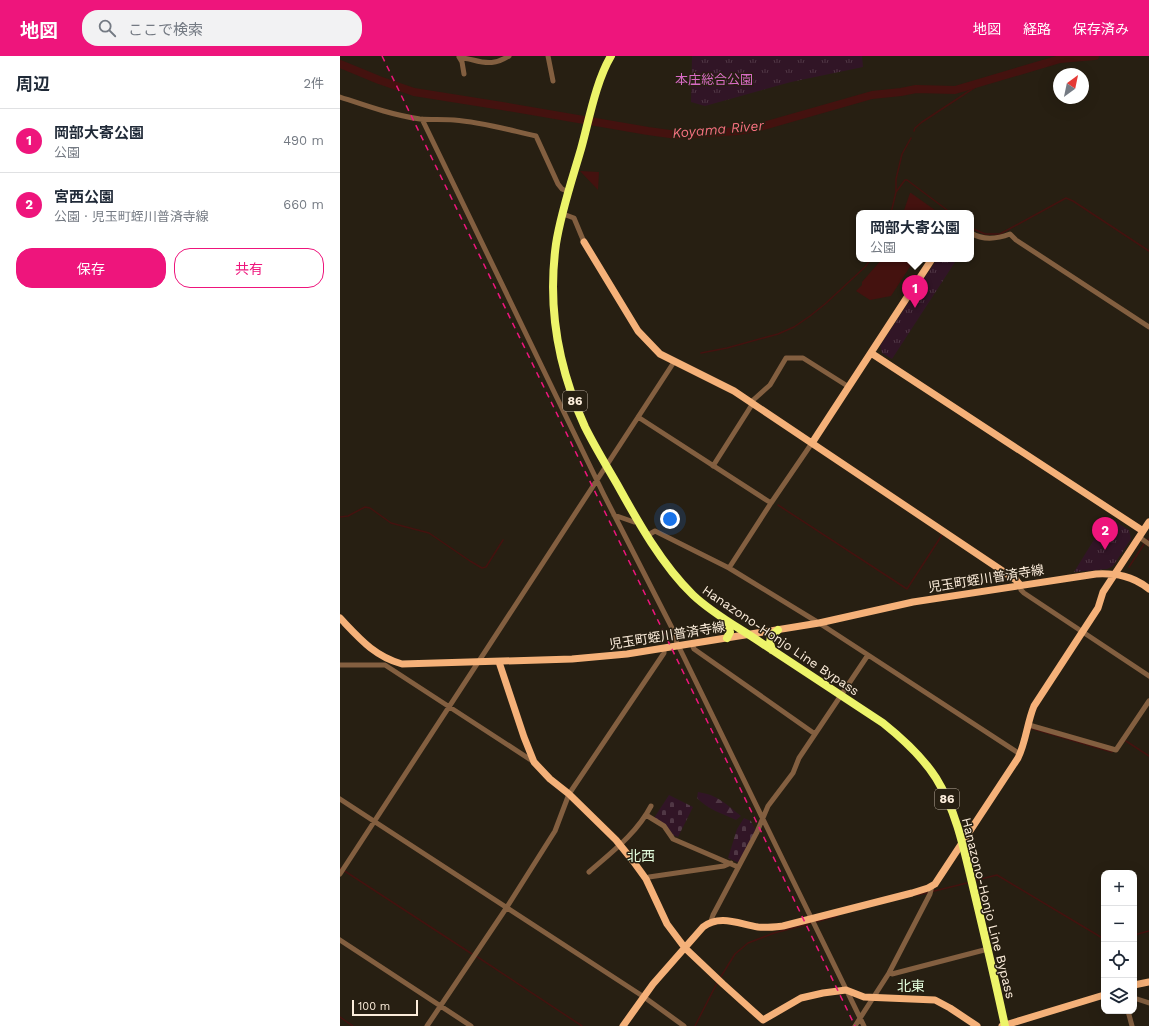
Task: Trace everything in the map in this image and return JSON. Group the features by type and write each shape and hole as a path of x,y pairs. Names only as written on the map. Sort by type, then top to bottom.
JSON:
{"main road":[{"name":"Hanazono-Honjo Line Bypass","path":"611,56 602,74 563,214 552,278 554,319 559,350 572,396 585,427 638,520 672,571 693,594 727,621 883,723 904,740 926,763 936,778 953,813 988,949 1004,1026"},
{"path":"727,621 730,632 727,638"},
{"path":"772,650 770,643 771,636 778,630"}],"street":[{"path":"459,57 486,64 501,61 508,56"},
{"path":"548,56 553,81"},
{"path":"459,57 462,62 464,74"},
{"path":"340,97 385,112 422,119 455,120 492,126 536,136 558,184 562,189 569,192"},
{"path":"422,119 614,515 672,628 678,645 864,1026"},
{"path":"563,214 574,218 584,242 638,331 656,351 674,362 722,384 752,402 1016,580 1024,593 1149,676"},
{"path":"974,234 984,238 996,239 1010,234 1016,240 1149,327"},
{"path":"729,568 930,262"},
{"path":"871,353 1141,534 1149,544"},
{"path":"713,466 752,402 770,385 786,358 804,358 849,387"},
{"path":"340,874 674,362"},
{"path":"638,417 771,503"},
{"path":"614,515 634,522 638,520"},
{"path":"623,1026 653,984 703,927 711,921 728,921 765,928 783,926 912,893 932,886 938,881 1020,754 1034,706 1098,608 1103,592 1149,522"},
{"path":"648,535 655,531 729,568 819,623 1020,754"},
{"name":"児玉町蛭川普済寺線","path":"340,618 368,647 386,662 402,664 499,662 607,656 664,649 678,645 819,623 912,602 1096,574 1116,574 1131,578 1149,589"},
{"path":"692,644 694,649 815,734"},
{"path":"427,1026 507,907 555,831 569,794 664,653 664,649"},
{"path":"711,921 757,832 762,816 793,773 799,758 868,655"},
{"path":"340,665 386,662 448,707 534,762 550,779 569,794 620,845 646,880 667,924 685,948 761,1023 801,998 846,990 860,996 935,1000 977,1026"},
{"path":"499,662 499,666 524,738 534,762"},
{"path":"1029,725 1116,750 1149,701"},
{"path":"340,799 644,997 684,1026"},
{"path":"589,872 630,835 646,816 651,806"},
{"path":"646,816 664,826 673,839 738,867"},
{"path":"646,880 649,877 724,866 731,863"},
{"path":"855,1026 889,973 930,894 932,886"},
{"path":"340,940 471,1026"},
{"path":"889,973 892,974 988,949"},
{"path":"1137,985 1149,982"},
{"path":"1004,1026 1101,996"},
{"path":"1137,999 1149,1003"},
{"path":"1129,1014 1132,1026"}],"green space":[{"name":"本庄総合公園","path":"692,56 862,56 863,67 791,82 705,106 691,102"},
{"path":"935,262 955,262 892,359 882,353 880,346"},
{"path":"1108,517 1129,530 1131,539 1113,566 1107,569 1074,572"},
{"path":"698,792 711,795 726,804 741,816 736,820 710,808 697,798"},
{"path":"669,795 693,807 678,837 673,835 666,825 654,818"},
{"path":"744,818 751,821 756,831 739,863 728,858 737,829"}],"shaded area":[{"path":"580,171 599,172 598,190"},
{"path":"911,193 935,210 904,210"},
{"path":"879,262 913,262 891,296 870,300 856,291 862,285 862,282"}],"waterway":[{"name":"Koyama River","path":"340,64 414,92 677,135 738,131 760,127 872,95 916,89 955,90 1060,59 1095,56"},
{"path":"914,131 915,128 922,122 983,82"},
{"path":"892,210 896,192 896,179 902,154 911,138"},
{"path":"896,192 905,180 907,180 947,210"},
{"path":"974,229 985,234 1000,234 1066,198 1073,201 1149,251"},
{"path":"701,353 727,348 778,334 794,327 825,304 869,262"},
{"path":"778,505 907,589 942,535"},
{"path":"340,517 348,516 365,507 370,508 391,523 429,533 482,568 486,567 503,540"},
{"path":"1129,567 1144,544"},
{"path":"1030,728 1112,752"},
{"path":"1126,741 1149,756"},
{"path":"340,868 472,954"},
{"path":"977,880 997,875 1101,937"},
{"path":"918,895 967,883"},
{"path":"815,922 837,916"},
{"path":"720,978 735,954 748,943 774,933 812,923"},
{"path":"1137,934 1149,931"},
{"path":"476,956 582,1026"},
{"path":"695,1026 718,981"},
{"path":"340,1017 353,1026"}],"railway":[{"path":"382,56 855,1026"}],"place":[{"name":"岡部大寄公園","path":"915,308"},
{"name":"宮西公園","path":"1105,550"}],"district":[{"name":"北西","path":"641,856"},
{"name":"北東","path":"911,986"}]}
